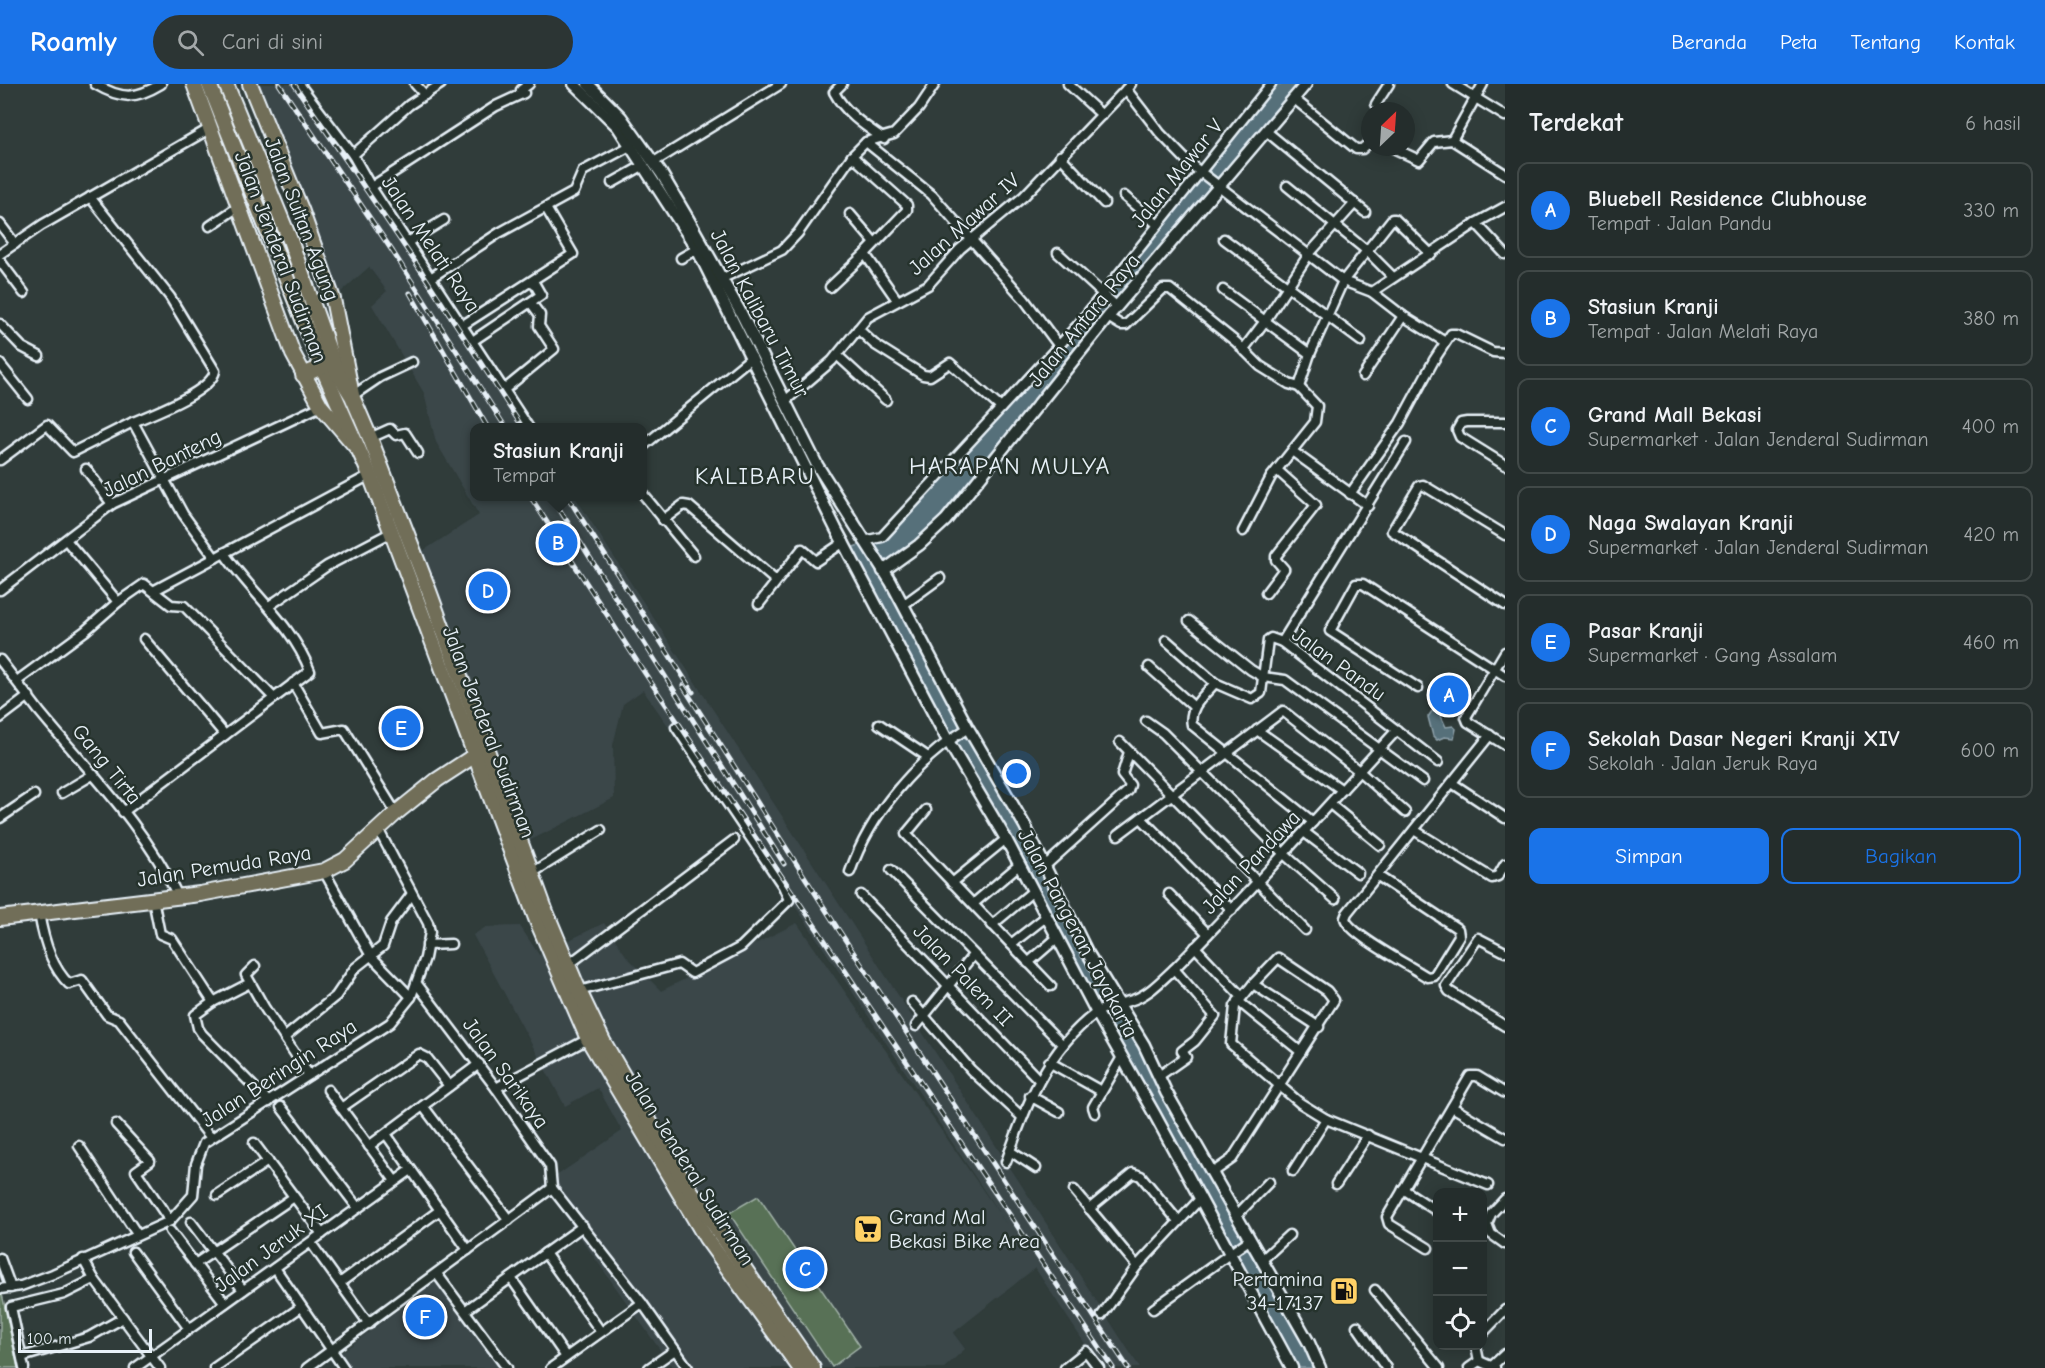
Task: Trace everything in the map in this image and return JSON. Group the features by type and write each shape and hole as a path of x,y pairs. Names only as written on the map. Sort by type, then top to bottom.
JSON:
{"main road":[{"name":"Jalan Sultan Agung","path":"226,84 291,240 336,370"},
{"name":"Jalan Jenderal Sudirman","path":"250,84 317,252 333,299 352,396"},
{"name":"Jalan Sultan Agung","path":"198,85 271,234 322,367 357,448"},
{"name":"Jalan Jenderal Sudirman","path":"198,85 209,129 303,375 321,406 357,448 370,475 532,873 538,907 603,1041 679,1184 728,1270 800,1368"},
{"path":"303,375 322,367"},
{"name":"Jalan Jenderal Sudirman","path":"336,370 352,396 370,438 481,751 588,1039 679,1184 813,1368"},
{"name":"Jalan Pemuda Raya","path":"0,917 178,896 324,871 345,860 396,813 481,751"}],"street":[{"path":"95,84 130,97 142,95 161,84"},
{"name":"Jalan Melati Raya","path":"299,84 353,155 371,187 474,340 526,423"},
{"path":"415,84 425,95"},
{"path":"353,155 409,105 441,84"},
{"path":"371,187 496,106 524,93 521,90 529,84"},
{"path":"612,183 649,164 781,84"},
{"path":"842,84 834,93 840,102 855,119 884,139"},
{"path":"721,279 782,250 798,233 852,156 866,142 884,139 903,126 935,84"},
{"path":"1068,84 1102,115"},
{"name":"Jalan Mawar V","path":"864,541 882,537 1059,346 1271,84"},
{"name":"Jalan Antara Raya","path":"883,571 919,545 946,520 1108,317 1114,304 1220,187 1306,84"},
{"path":"1377,102 1389,84"},
{"path":"1453,84 1505,116"},
{"path":"1452,140 1483,84"},
{"name":"Jalan Kalibaru Timur","path":"580,85 621,117 721,279 828,483 883,571"},
{"name":"Jalan Kalibaru Timur","path":"580,85 604,110 630,146 649,164 697,249 830,516"},
{"path":"1128,87 1160,133 1200,172 1343,281 1372,292 1402,316 1445,342"},
{"name":"Jalan Mawar IV","path":"785,401 837,355 868,317 928,285 970,240 1024,196 1128,87"},
{"path":"1293,98 1356,149 1361,149"},
{"path":"24,293 0,255 90,196 209,129"},
{"path":"1266,131 1365,212"},
{"path":"1410,156 1419,160 1434,142 1452,140 1505,174"},
{"path":"866,142 920,182 1024,299 1059,346"},
{"path":"432,277 499,233 576,191 580,175 585,170 630,146"},
{"path":"830,287 907,210 907,205 852,156"},
{"path":"1060,156 1104,203"},
{"path":"1287,186 1367,251 1394,277"},
{"path":"0,460 46,426 51,427 73,452 173,404 201,388 213,378 215,371 170,297 90,196"},
{"path":"1124,196 1158,225"},
{"path":"1243,350 1309,254 1355,203"},
{"path":"210,226 238,207"},
{"path":"1372,292 1476,223 1505,207"},
{"path":"464,325 570,257 574,252 546,208"},
{"path":"850,214 874,242"},
{"path":"1299,387 1310,354 1343,281 1394,219 1431,254"},
{"path":"408,242 444,220"},
{"path":"1476,223 1505,254"},
{"path":"0,224 15,244"},
{"path":"1224,239 1361,341"},
{"path":"681,258 697,249"},
{"path":"1058,253 1114,304"},
{"path":"865,254 897,300"},
{"path":"474,340 531,303 542,293 533,281"},
{"path":"1108,317 1121,326 1126,325 1163,289 1170,289 1260,366 1289,384 1299,387 1315,402 1318,415 1306,435 1277,470 1243,531"},
{"path":"1223,290 1310,354"},
{"path":"505,389 554,348 539,326 540,315 531,303"},
{"path":"1364,376 1402,316"},
{"path":"0,324 22,347 39,356"},
{"path":"858,329 874,344 923,375 930,376 950,363 1001,408"},
{"path":"1350,494 1400,423 1451,334 1456,334 1493,352 1505,353"},
{"path":"837,355 886,400"},
{"path":"647,443 752,357"},
{"path":"352,396 380,377 412,362"},
{"path":"0,364 28,399"},
{"name":"Jalan Banteng","path":"1,586 112,504 321,406"},
{"path":"133,422 148,452 166,478 183,514 215,558"},
{"path":"1505,422 1461,423 1457,430 1460,437 1505,465"},
{"path":"370,438 390,429 396,435 405,433 418,453"},
{"path":"1282,642 1406,442"},
{"path":"1292,451 1368,506"},
{"path":"86,469 112,504"},
{"path":"1266,593 1284,569 1275,560 1276,556 1316,505 1277,470"},
{"path":"154,590 370,475"},
{"path":"816,484 821,486 828,483"},
{"path":"1505,535 1423,485 1419,486 1392,531 1505,605"},
{"path":"647,499 694,556"},
{"path":"663,520 683,505 689,506 776,581"},
{"path":"830,516 838,511 845,512"},
{"name":"Jalan Pangeran Jayakarta","path":"830,516 1122,1057 1200,1199 1232,1250 1292,1368"},
{"path":"269,606 327,566 392,532"},
{"path":"66,540 118,602"},
{"path":"759,604 802,549 816,561 844,542"},
{"path":"123,812 310,670 298,643 269,606 248,586 224,553"},
{"name":"Jalan Pangeran Jayakarta","path":"883,571 1045,866 1087,952 1159,1076 1248,1241 1262,1260 1310,1343 1320,1368"},
{"path":"903,605 939,578"},
{"path":"17,681 144,584 171,605 184,606 274,698"},
{"path":"1418,688 1330,631 1356,584 1363,584 1505,676"},
{"path":"1189,621 1263,677 1286,680 1423,781"},
{"path":"144,639 225,735"},
{"name":"Jalan Pandu","path":"1166,640 1215,683 1247,699 1256,699 1261,693 1268,640 1282,642 1438,762"},
{"path":"1505,652 1466,717 1468,722 1505,745"},
{"name":"Gang Tirta","path":"0,660 94,774 159,858 178,896"},
{"path":"1149,667 1194,707"},
{"path":"293,683 322,734 344,729 396,813"},
{"path":"1215,683 1194,707 1191,716 1192,724 1313,822"},
{"path":"0,718 29,696"},
{"path":"1118,835 1282,711 1359,771 1405,812"},
{"path":"1146,721 1163,733 1284,854 1335,899"},
{"path":"879,724 928,757"},
{"path":"579,991 679,964 692,973 741,947 789,900 783,886 676,727"},
{"path":"850,872 874,823 895,794 928,757 968,728"},
{"path":"1257,729 1342,790"},
{"name":"Jalan Pandawa","path":"1098,1012 1147,993 1174,969 1258,883 1397,730"},
{"path":"1377,876 1460,932 1432,977 1346,924 1347,913 1490,735"},
{"path":"1120,742 1305,930"},
{"path":"1045,866 1128,791 1129,783 1122,775 1129,752"},
{"path":"62,793 94,774"},
{"path":"1452,783 1505,818"},
{"path":"0,818 34,795"},
{"path":"1330,804 1380,845"},
{"path":"926,810 906,834 1051,986"},
{"path":"1141,818 1232,910"},
{"name":"Jalan Beringin Raya","path":"0,1289 11,1288 86,1264 137,1234 170,1221 193,1195 199,1154 211,1138 390,1023 419,985 428,945 428,923 378,830"},
{"path":"532,873 601,830"},
{"path":"1414,830 1492,878 1498,876 1505,864"},
{"path":"1304,832 1358,873"},
{"path":"952,883 1006,839"},
{"path":"568,965 734,840"},
{"path":"973,904 1019,865"},
{"path":"891,870 1063,1045"},
{"path":"324,871 370,956 411,997"},
{"path":"992,925 1033,891"},
{"path":"285,1037 336,996 355,968 383,946 391,922 412,894"},
{"path":"1169,894 1208,934"},
{"name":"Jalan Palem II","path":"861,895 1039,1080"},
{"path":"153,899 160,934 172,939 213,1002"},
{"path":"39,913 48,949 63,977 69,984 80,979 107,1015 117,1018 211,1138"},
{"path":"1011,944 1047,916"},
{"path":"1028,963 1058,937"},
{"path":"1505,952 1478,938 1446,986 1449,991 1505,1026"},
{"path":"428,945 451,944"},
{"path":"1196,947 1239,998 1300,1052"},
{"path":"916,1026 973,955"},
{"path":"1212,1173 1232,1159 1278,1085 1333,1005 1333,996 1278,958 1256,985 1239,998 1232,1047 1278,1085 1326,1119 1488,1185"},
{"path":"255,966 246,972 250,983 309,1075"},
{"path":"1159,1076 1186,1057 1182,1051 1195,1041 1215,1016 1174,969"},
{"path":"250,983 213,1002 195,1015 202,1034 269,1102"},
{"name":"Jalan Sarikaya","path":"419,985 479,1064 550,1166 552,1188"},
{"path":"1256,985 1319,1028"},
{"path":"912,1002 971,1070 1022,1117"},
{"path":"1006,1162 1030,1096 1049,1062 1063,1045 1098,1012"},
{"path":"496,1088 588,1039"},
{"path":"341,1108 419,1054 427,1058 449,1086"},
{"path":"1095,1113 1094,1107 1101,1091 1122,1057"},
{"path":"1049,1062 1101,1091"},
{"path":"369,1146 479,1064"},
{"path":"1428,1248 1389,1224 1387,1217 1470,1076 1477,1076 1505,1093"},
{"path":"328,1090 395,1181"},
{"path":"1030,1096 1059,1113"},
{"path":"423,1106 509,1220"},
{"path":"281,1107 358,1208"},
{"path":"1452,1107 1505,1138"},
{"path":"1293,1171 1326,1119"},
{"path":"116,1124 150,1161 136,1171 170,1221"},
{"path":"386,1134 468,1250"},
{"path":"1336,1184 1368,1135"},
{"path":"254,1143 322,1234"},
{"path":"80,1146 137,1234"},
{"path":"1010,1151 1036,1168"},
{"path":"217,1195 267,1161"},
{"name":"Jalan Jeruk XI","path":"135,1368 411,1170"},
{"path":"1089,1209 1133,1173 1141,1176 1178,1221"},
{"path":"1236,1216 1269,1182"},
{"path":"307,1368 552,1188 642,1303 688,1368"},
{"path":"1403,1189 1433,1209"},
{"path":"1074,1190 1137,1266"},
{"path":"195,1264 294,1197"},
{"path":"1102,1315 1137,1266 1200,1199"},
{"path":"1487,1224 1505,1199"},
{"path":"341,1282 440,1210"},
{"path":"191,1222 243,1290"},
{"path":"466,1310 583,1226"},
{"path":"170,1231 225,1303"},
{"path":"1487,1233 1505,1244"},
{"path":"1262,1260 1289,1235"},
{"path":"1153,1309 1232,1250 1248,1241"},
{"path":"312,1243 369,1324"},
{"path":"133,1252 189,1329"},
{"path":"545,1253 602,1332"},
{"path":"0,1258 11,1288"},
{"path":"86,1264 94,1279 160,1368"},
{"path":"275,1268 344,1368"},
{"path":"437,1274 507,1368"},
{"path":"511,1278 566,1357"},
{"path":"24,1368 10,1307 58,1296 94,1279"},
{"path":"1375,1290 1439,1368"},
{"path":"551,1368 642,1303"},
{"path":"214,1368 301,1307"},
{"path":"1487,1329 1505,1311"},
{"path":"22,1357 89,1337 123,1318"},
{"path":"1357,1326 1386,1368"},
{"path":"649,1368 675,1350"},
{"path":"1477,1350 1479,1361"},
{"path":"1065,1368 1086,1351 1099,1368"},
{"path":"1479,1361 1494,1367 1505,1354"},
{"path":"1469,1368 1479,1361"}],"shaded area":[{"path":"243,84 298,84 527,423 470,423 470,500 436,442 424,393 372,305 387,291 369,267 333,299 317,252"},
{"path":"471,501 578,501 1140,1368 1101,1368 1035,1268 953,1333 965,1349 944,1368 673,1368 543,1185 622,1131 598,1088 565,1106 473,935 486,927 520,926 539,955 604,923 627,957 661,991 797,923 1007,1225 804,919 643,690 623,704 613,745 614,798 517,847 415,556 479,515"},
{"path":"435,1282 500,1368 352,1368 341,1353"}],"green space":[{"path":"758,1196 860,1346 832,1367 729,1213"},
{"path":"0,1294 2,1294 18,1368 0,1368"}],"water":[{"path":"1271,84 1306,84 946,520 884,571 1320,1368 1292,1368 848,549 882,537 1059,346"},
{"path":"1432,711 1440,714 1446,727 1453,726 1456,729 1454,738 1444,737 1437,740 1433,736 1428,717"}],"railway":[{"path":"279,84 393,252 503,423"},
{"path":"294,84 422,272 520,423"},
{"path":"410,293 485,423"},
{"path":"533,501 644,672 1113,1368"},
{"path":"554,501 784,864"},
{"path":"570,501 693,692"},
{"path":"683,686 838,929 1128,1368"}],"place":[{"name":"Stasiun Kranji","path":"558,543"},
{"name":"Naga Swalayan Kranji","path":"488,591"},
{"name":"Bluebell Residence Clubhouse","path":"1449,695"},
{"name":"Pasar Kranji","path":"401,728"},
{"name":"Grand Mal Bekasi Bike Area","path":"868,1229"},
{"name":"Grand Mall Bekasi","path":"805,1269"},
{"name":"Pertamina 34-17137","path":"1344,1291"},
{"name":"Sekolah Dasar Negeri Kranji XIV","path":"425,1317"}],"district":[{"name":"HARAPAN MULYA","path":"1010,466"},
{"name":"KALIBARU","path":"755,476"}]}
